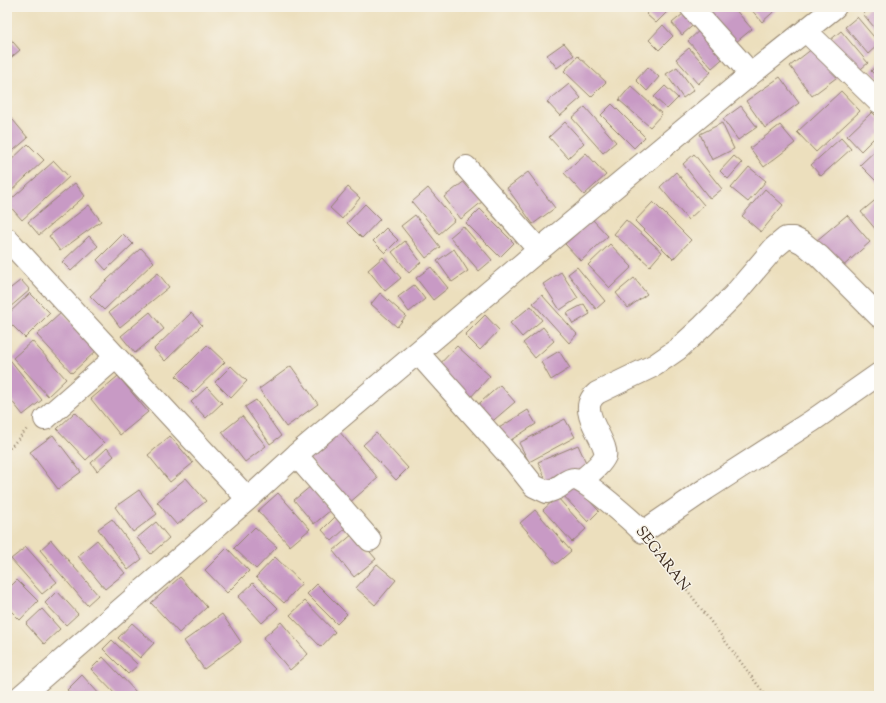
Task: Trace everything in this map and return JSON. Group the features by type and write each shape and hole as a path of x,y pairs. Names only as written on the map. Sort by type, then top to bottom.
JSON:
{"street":[{"path":"691,7 751,74"},
{"path":"21,696 296,456 539,250 751,74 836,7"},
{"path":"806,31 879,102"},
{"path":"466,167 539,250"},
{"path":"418,353 515,462 534,486 546,492 556,489 573,478 581,481 604,458 606,453 603,442 592,421 589,405 592,398 598,393 655,365 678,348 703,326 774,248 786,238 793,238 803,243 819,256 879,316"},
{"path":"7,239 248,498"},
{"path":"45,419 116,357"},
{"path":"643,532 706,489 812,421 879,374"},
{"path":"296,456 370,540"},
{"name":"SEGARAN","path":"581,481 621,511 643,532"}],"path":[{"path":"7,452 30,427 45,419"},
{"name":"SEGARAN","path":"643,532 766,696"}],"building":[{"path":"654,7 672,7 656,23 646,14"},
{"path":"715,7 733,7 752,29 730,47 704,17"},
{"path":"749,7 779,7 762,22"},
{"path":"871,7 877,7 879,10 879,33 863,14"},
{"path":"689,9 699,20 682,35 672,23"},
{"path":"857,17 879,43 868,54 845,27"},
{"path":"663,25 673,36 659,50 649,40"},
{"path":"703,27 728,54 712,68 688,41"},
{"path":"841,31 868,63 856,73 829,41"},
{"path":"7,35 20,50 7,61"},
{"path":"564,43 574,55 557,68 547,55"},
{"path":"817,45 840,75 812,96 790,66"},
{"path":"689,48 711,72 698,84 676,59"},
{"path":"578,56 606,82 591,97 564,71"},
{"path":"879,62 879,79 871,71"},
{"path":"648,67 659,77 647,91 636,80"},
{"path":"677,67 694,90 683,98 666,74"},
{"path":"780,77 799,103 765,128 746,101"},
{"path":"569,84 581,98 560,116 547,102"},
{"path":"631,86 662,114 650,127 619,100"},
{"path":"665,86 678,98 667,109 654,97"},
{"path":"841,91 860,111 816,152 797,132"},
{"path":"612,104 645,137 634,148 601,115"},
{"path":"741,106 757,127 738,140 723,119"},
{"path":"585,107 616,142 603,153 572,118"},
{"path":"872,112 879,119 879,133 861,151 847,136"},
{"path":"8,114 28,138 7,156 7,115"},
{"path":"565,122 584,143 568,158 549,137"},
{"path":"722,123 734,149 712,160 700,134"},
{"path":"780,125 795,143 764,167 750,148"},
{"path":"841,138 851,149 821,176 811,165"},
{"path":"28,144 44,160 9,193 7,190 7,164"},
{"path":"879,147 879,182 878,183 860,165"},
{"path":"586,153 606,175 584,195 564,173"},
{"path":"694,154 722,189 710,199 683,164"},
{"path":"734,156 742,163 728,179 720,171"},
{"path":"54,161 69,177 22,220 7,203"},
{"path":"749,167 766,181 748,202 731,188"},
{"path":"528,172 555,208 533,224 507,188"},
{"path":"676,172 704,205 688,220 660,187"},
{"path":"466,180 483,201 461,219 444,197"},
{"path":"75,183 85,196 39,235 28,222"},
{"path":"348,187 360,198 342,219 330,208"},
{"path":"428,188 455,220 439,234 412,202"},
{"path":"765,189 783,205 761,232 742,216"},
{"path":"879,197 879,229 877,231 861,212"},
{"path":"653,202 691,240 673,259 635,221"},
{"path":"365,204 380,219 362,238 347,223"},
{"path":"89,205 101,221 60,251 49,236"},
{"path":"480,209 514,243 500,257 466,223"},
{"path":"415,215 440,247 426,258 401,226"},
{"path":"847,215 870,242 840,269 816,241"},
{"path":"592,219 608,236 581,261 565,244"},
{"path":"626,220 662,252 650,266 614,234"},
{"path":"463,226 492,260 479,271 450,237"},
{"path":"386,228 398,240 385,253 373,241"},
{"path":"123,234 133,244 106,270 97,260"},
{"path":"89,236 98,246 71,271 62,262"},
{"path":"405,241 421,262 409,273 392,252"},
{"path":"610,244 632,267 610,288 588,265"},
{"path":"141,248 154,262 104,310 90,296"},
{"path":"454,249 468,271 452,282 437,261"},
{"path":"383,257 401,278 385,291 368,270"},
{"path":"431,267 448,288 433,300 416,278"},
{"path":"577,267 605,301 596,309 568,274"},
{"path":"561,272 578,298 560,310 543,284"},
{"path":"158,273 169,287 120,327 109,312"},
{"path":"634,278 647,294 628,308 616,293"},
{"path":"21,280 30,290 9,308 7,306 7,291"},
{"path":"414,285 425,299 409,312 398,297"},
{"path":"30,293 50,313 25,338 7,320 7,315"},
{"path":"380,293 406,316 397,327 371,304"},
{"path":"542,295 577,334 569,343 533,303"},
{"path":"584,304 590,314 573,324 567,313"},
{"path":"531,306 542,320 522,337 510,323"},
{"path":"62,312 97,350 72,373 37,335"},
{"path":"150,312 164,329 135,353 121,336"},
{"path":"191,313 202,325 165,361 154,349"},
{"path":"485,315 499,330 480,350 465,335"},
{"path":"543,327 554,341 535,358 523,343"},
{"path":"32,341 66,379 48,396 13,358"},
{"path":"207,345 225,362 193,393 176,376"},
{"path":"457,346 490,376 470,398 436,368"},
{"path":"559,351 570,368 551,380 541,362"},
{"path":"7,356 42,400 23,415 7,395"},
{"path":"231,366 247,381 231,398 215,382"},
{"path":"291,366 318,404 286,427 259,389"},
{"path":"118,376 148,412 120,435 91,399"},
{"path":"500,385 515,402 488,425 473,409"},
{"path":"207,387 222,403 206,418 191,402"},
{"path":"256,400 281,436 270,444 245,407"},
{"path":"528,410 536,424 503,445 494,431"},
{"path":"75,412 104,443 86,460 57,429"},
{"path":"242,416 266,446 245,462 222,432"},
{"path":"565,419 575,437 529,462 519,443"},
{"path":"339,431 378,478 348,504 308,458"},
{"path":"376,433 408,468 396,480 363,445"},
{"path":"53,435 81,472 58,489 30,452"},
{"path":"170,436 193,463 170,482 148,455"},
{"path":"578,445 588,467 548,485 538,462"},
{"path":"107,448 114,456 97,471 91,463"},
{"path":"186,478 206,501 177,525 157,502"},
{"path":"573,483 599,511 588,522 562,494"},
{"path":"311,486 331,510 314,524 294,500"},
{"path":"139,490 157,514 133,532 115,507"},
{"path":"278,493 310,529 290,546 258,511"},
{"path":"557,497 586,529 572,542 543,510"},
{"path":"535,510 571,551 556,564 520,523"},
{"path":"337,515 348,526 332,541 322,530"},
{"path":"112,519 142,559 128,570 98,529"},
{"path":"156,522 169,538 151,554 137,538"},
{"path":"255,527 277,547 256,569 234,548"},
{"path":"354,533 376,559 354,577 333,551"},
{"path":"51,540 98,595 87,605 40,550"},
{"path":"97,540 125,573 105,589 78,556"},
{"path":"26,547 57,582 42,594 11,559"},
{"path":"227,548 249,571 227,593 205,570"},
{"path":"275,557 302,583 284,603 256,577"},
{"path":"377,564 396,580 375,605 356,588"},
{"path":"180,577 207,607 179,633 151,603"},
{"path":"17,580 38,601 20,620 7,607 7,590"},
{"path":"253,583 278,608 262,623 238,597"},
{"path":"317,584 347,614 337,624 307,594"},
{"path":"57,591 78,614 66,625 45,603"},
{"path":"305,601 335,632 321,647 290,615"},
{"path":"42,609 60,629 44,644 26,624"},
{"path":"222,614 241,642 204,669 184,641"},
{"path":"281,622 308,654 290,670 263,638"},
{"path":"132,623 154,643 140,658 118,638"},
{"path":"112,640 138,665 128,674 103,649"},
{"path":"103,657 137,693 133,696 117,696 91,669"},
{"path":"82,675 101,696 73,696 67,690"}]}
